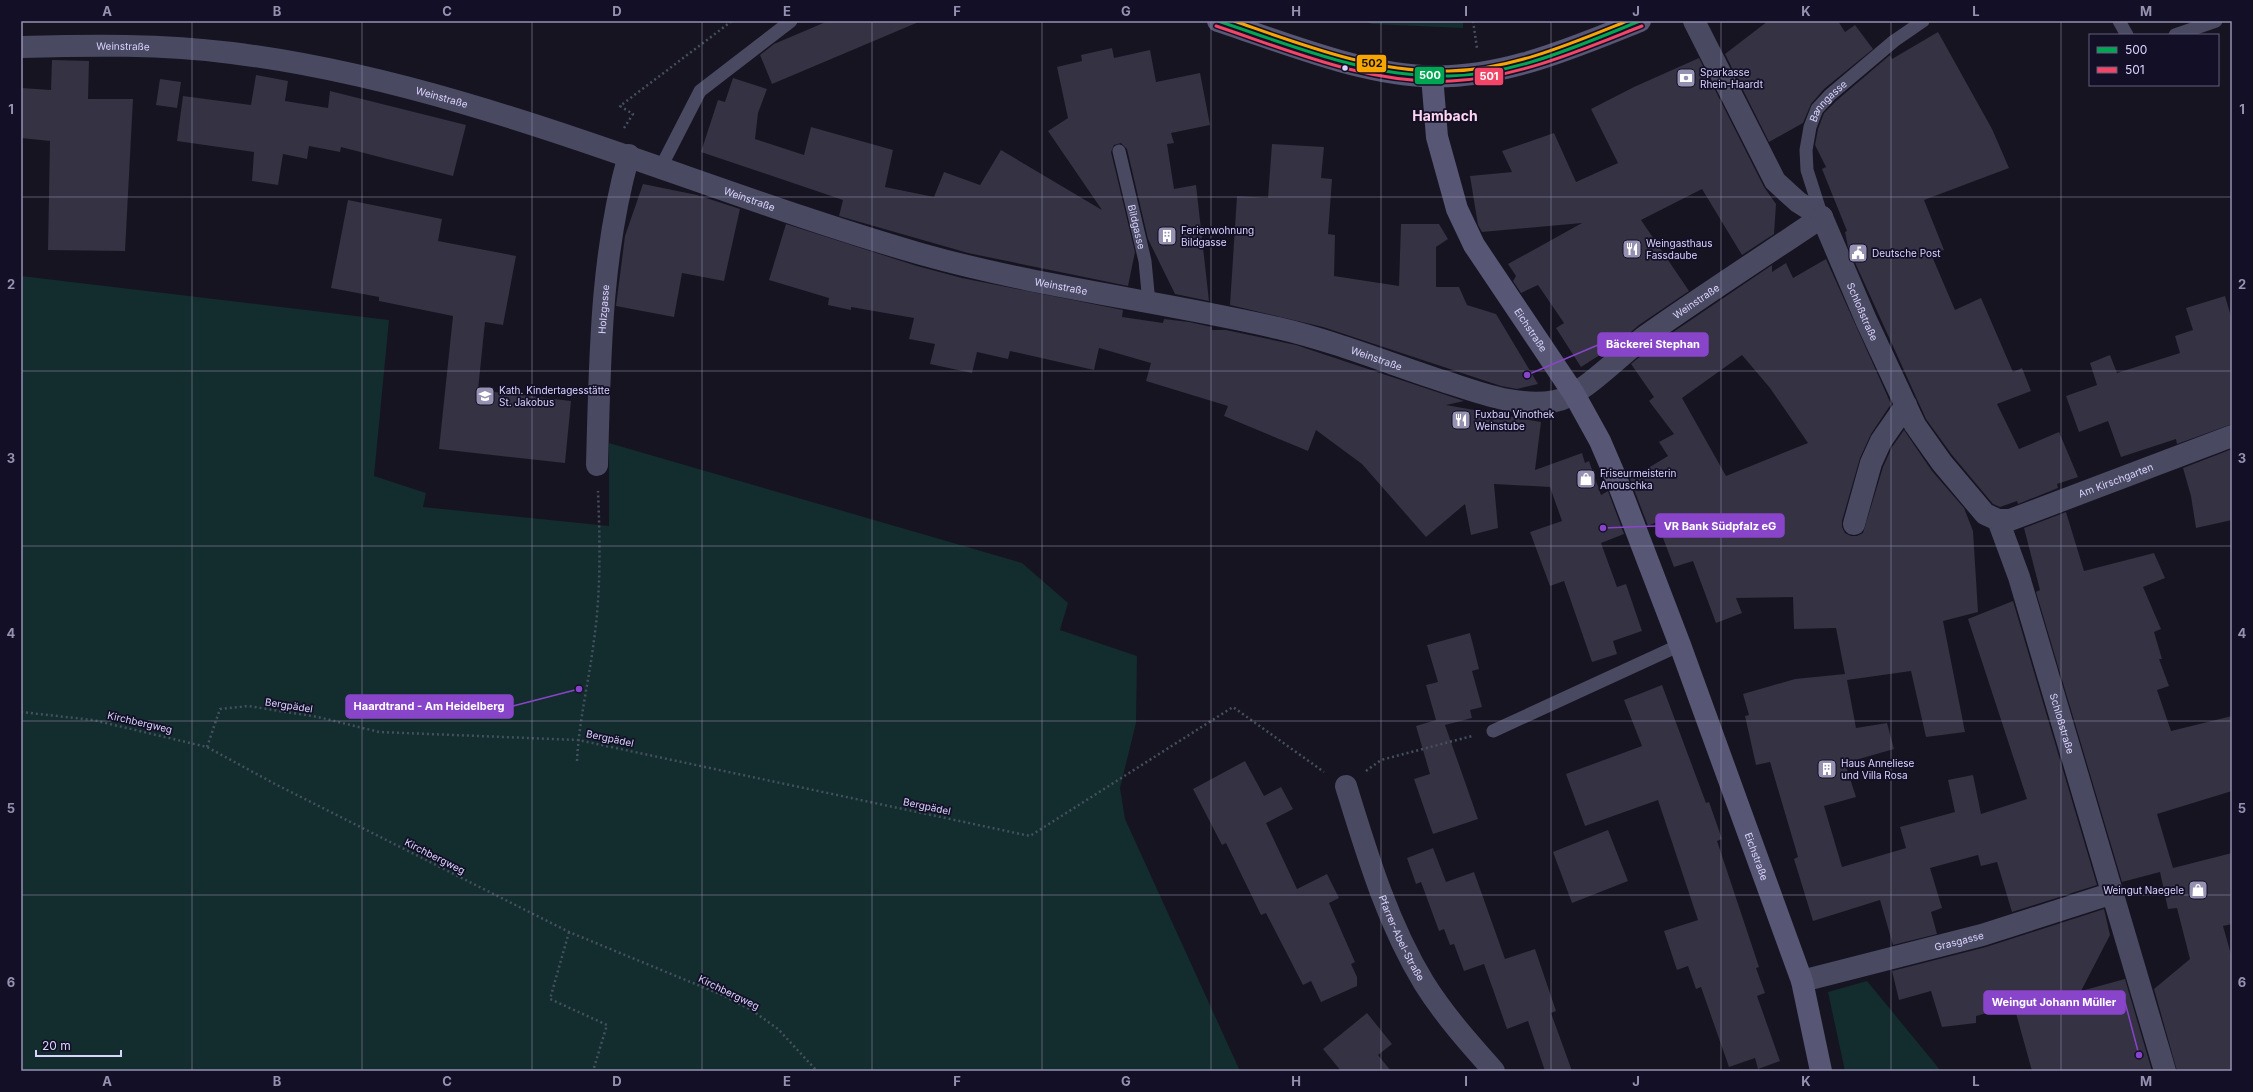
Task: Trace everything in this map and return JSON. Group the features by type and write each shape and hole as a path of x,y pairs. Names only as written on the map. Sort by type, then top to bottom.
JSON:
{"street":[{"path":"1218,21 1348,62 1401,74 1432,76 1482,72 1526,63 1640,21"},
{"path":"1694,21 1775,181 1798,202 1822,217"},
{"name":"Weinstraße","path":"21,47 118,44 233,53 331,70 416,90 629,155 825,224 922,254 997,274 1278,328 1336,344 1421,374 1504,400 1533,403 1559,401 1574,394 1644,337 1822,217"},
{"name":"Eichstraße","path":"1432,76 1437,137 1457,209 1474,245 1574,394 1600,441 1680,645 1802,981 1821,1071"},
{"name":"Holzgasse","path":"597,465 602,305 610,235 629,155"},
{"name":"Schloßstraße","path":"1822,217 1866,320 1915,425 1942,463 1985,514 1998,520 2020,577 2165,1071"},
{"path":"1854,524 1871,463 1881,441 1906,405"},
{"name":"Am Kirschgarten","path":"1998,520 2010,520 2232,436"},
{"name":"Pfarrer-Abel-Straße","path":"1346,786 1375,876 1400,938 1425,984 1456,1027 1494,1071"},
{"name":"Grasgasse","path":"1802,981 1982,935 2113,893"}],"lane":[{"path":"661,167 700,91 791,21"},
{"name":"Banngasse","path":"1822,217 1806,170 1806,150 1810,127 1817,109 1841,85 1894,41 1923,21"},
{"path":"2119,21 2126,34"},
{"path":"2178,34 2216,21"},
{"name":"Bildgasse","path":"1119,152 1145,261 1149,303"},
{"path":"1493,730 1680,645"}],"path":[{"path":"620,106 732,21"},
{"path":"577,761 578,740 594,639 601,548 597,465"},
{"name":"Bergpädel","path":"208,747 220,709 248,706 318,717 379,732 578,740 1030,836 1233,707 1346,786"},
{"name":"Kirchbergweg","path":"21,712 93,720 208,747 275,784 569,932 722,995 753,1011 778,1029 817,1071"},
{"path":"1346,786 1381,760 1493,730"},
{"path":"569,932 550,999 607,1025 593,1071"}],"green space":[{"path":"1363,21 1463,21 1463,28 1372,24"},
{"path":"21,276 389,320 374,476 426,493 423,507 609,526 609,443 1022,563 1068,603 1060,630 1137,656 1136,723 1120,788 1125,819 1240,1071 21,1071"},
{"path":"1867,981 1941,1071 1845,1071 1828,992"}],"building":[{"path":"828,21 921,21 772,84 760,55 774,44"},
{"path":"1768,21 1838,21 1845,32 1855,25 1873,49 1824,89 1811,104 1803,123 1769,142 1725,54"},
{"path":"1938,32 1992,129 2009,168 1924,200 1944,250 1931,254 1955,310 1981,298 2013,372 2022,368 2031,391 1997,404 2019,449 2059,432 2078,477 2057,484 2058,488 2018,504 2017,501 2000,507 1993,504 1952,455 1926,419 1848,247 1845,232 1847,231 1822,169 1826,167 1815,145 1818,129 1824,113 1836,101 1890,55 1892,59"},
{"path":"1112,48 1114,58 1150,50 1156,82 1200,73 1210,125 1171,133 1174,143 1167,144 1174,189 1196,185 1209,301 1175,294 1148,239 1127,149 1121,143 1114,145 1111,152 1135,252 1128,286 968,253 839,216 843,200 701,152 718,100 725,102 733,78 767,89 758,113 755,139 804,155 811,127 893,150 885,187 934,197 944,172 980,185 1001,150 1102,210 1048,131 1068,118 1057,67 1082,61 1081,55"},
{"path":"1699,58 1764,187 1776,204 1774,234 1742,255 1702,189 1641,220 1689,291 1639,325 1617,344 1581,367 1556,328 1564,323 1538,285 1521,293 1513,281 1516,276 1508,264 1582,223 1482,232 1478,225 1470,176 1512,172 1502,151 1554,133 1576,182 1618,163 1591,109 1634,87"},
{"path":"52,60 89,61 88,99 133,99 125,251 48,250 50,141 21,138 21,88 51,90"},
{"path":"256,75 288,81 285,101 328,108 330,91 466,125 453,176 341,147 340,152 309,146 307,159 283,154 278,185 252,181 254,152 177,141 183,96 251,105"},
{"path":"160,79 181,82 177,108 156,105"},
{"path":"1272,144 1324,147 1321,178 1332,179 1328,234 1335,235 1334,276 1399,286 1401,224 1439,224 1448,239 1436,247 1436,287 1459,287 1467,305 1496,314 1538,384 1517,389 1501,386 1323,327 1230,305 1237,196 1268,198"},
{"path":"643,184 697,195 740,209 724,281 682,273 674,317 616,306 625,236"},
{"path":"348,200 442,219 438,241 516,256 503,325 485,322 478,390 571,401 565,463 439,449 453,316 379,301 379,297 331,288"},
{"path":"786,224 917,266 962,278 1123,310 1122,317 1163,323 1164,319 1189,322 1212,327 1212,330 1226,330 1296,345 1464,401 1446,405 1541,422 1535,470 1582,453 1585,463 1589,461 1601,495 1608,491 1624,534 1601,543 1617,587 1626,584 1642,631 1613,641 1617,654 1592,662 1564,581 1550,586 1530,532 1562,521 1550,487 1494,484 1498,528 1471,535 1465,504 1426,537 1362,464 1316,430 1308,451 1224,416 1228,406 1146,381 1151,363 1099,348 1094,370 1010,351 1008,359 977,352 972,373 930,364 935,344 909,339 914,318 851,307 851,310 828,305 829,298 769,280"},
{"path":"1826,259 1891,404 1871,434 1860,458 1842,521 1842,527 1845,533 1851,536 1857,536 1863,533 1883,467 1892,447 1904,430 1932,471 1964,508 1973,531 1978,612 1943,621 1965,732 1926,737 1911,671 1847,680 1856,728 1887,723 1894,749 1845,763 1856,797 1824,806 1842,867 1906,848 1900,827 1955,812 1948,780 1973,775 1981,814 2027,799 1968,619 2013,601 2097,885 2012,912 1997,862 1981,866 1978,855 1930,868 1942,908 1931,912 1937,934 1893,945 1880,900 1813,921 1794,859 1798,857 1770,762 1756,765 1745,716 1749,715 1743,694 1795,679 1845,674 1836,628 1794,629 1793,597 1736,598 1742,613 1716,623 1693,561 1674,567 1657,522 1648,526 1630,479 1668,456 1659,442 1674,434 1649,401 1654,397 1631,364 1654,345 1772,265 1772,272 1786,263 1793,278","holes":["1742,355 1770,388 1808,443 1726,476 1682,398"]},
{"path":"2225,296 2232,320 2232,424 2177,444 2176,439 2121,457 2108,421 2079,432 2066,396 2097,385 2090,363 2110,355 2117,373 2180,353 2175,336 2193,330 2186,308"},
{"path":"2232,449 2232,520 2196,528 2191,496 2183,468"},
{"path":"2066,512 2084,571 2154,553 2165,578 2143,587 2161,629 2154,632 2162,659 2159,659 2169,686 2157,690 2171,731 2232,716 2232,791 2157,814 2173,868 2232,853 2232,924 2223,926 2232,958 2232,1071 2177,1071 2154,989 2190,959 2177,908 2168,909 2160,872 2122,882 2036,592 2040,590 2024,528"},
{"path":"1470,633 1479,669 1472,671 1482,707 1470,710 1472,718 1445,725 1478,819 1433,834 1414,779 1430,774 1416,726 1436,720 1426,685 1438,682 1427,645"},
{"path":"1662,685 1706,803 1709,802 1722,839 1717,841 1759,967 1756,968 1765,993 1757,996 1780,1061 1758,1069 1755,1058 1729,1067 1701,987 1696,989 1688,966 1677,970 1664,931 1698,920 1658,800 1585,826 1566,774 1642,746 1624,700"},
{"path":"1245,761 1264,796 1281,787 1293,809 1266,823 1297,889 1327,874 1339,898 1329,903 1355,962 1351,964 1357,977 1357,986 1321,1002 1311,981 1303,985 1266,913 1261,915 1226,843 1222,845 1193,789"},
{"path":"1608,830 1628,881 1572,903 1553,852"},
{"path":"1433,848 1446,882 1474,872 1505,959 1535,949 1556,1011 1551,1013 1572,1071 1545,1071 1528,1021 1507,1029 1484,964 1464,971 1454,944 1450,945 1444,929 1439,931 1421,882 1416,884 1407,858"},
{"path":"2104,909 2110,935 2081,991 2125,979 2152,1071 2032,1071 2014,1006 1976,1016 1976,1023 1942,1027 1931,991 1899,1000 1892,971 1986,947"},
{"path":"1367,1013 1392,1044 1378,1055 1391,1071 1341,1071 1323,1049"}],"transit line":[{"name":"500","path":"1218,21 1303,50 1361,66 1390,72 1449,76 1474,74 1523,64 1571,49 1640,21"},
{"name":"502","path":"1234,21 1339,56 1393,67 1449,71 1472,70 1517,61 1562,47 1627,21"},
{"name":"501","path":"1216,26 1331,64 1391,78 1421,81 1451,81 1501,75 1549,61 1642,26"}],"place":[{"name":"Sparkasse Rhein-Haardt","path":"1686,78"},
{"name":"Ferienwohnung Bildgasse","path":"1167,236"},
{"name":"Weingasthaus Fassdaube","path":"1632,249"},
{"name":"Deutsche Post","path":"1858,253"},
{"name":"Bäckerei Stephan","path":"1527,375"},
{"name":"Kath. Kindertagesstätte St. Jakobus","path":"485,396"},
{"name":"Fuxbau Vinothek Weinstube","path":"1461,420"},
{"name":"Friseurmeisterin Anouschka","path":"1586,479"},
{"name":"VR Bank Südpfalz eG","path":"1603,528"},
{"name":"Haardtrand - Am Heidelberg","path":"579,689"},
{"name":"Haus Anneliese und Villa Rosa","path":"1827,769"},
{"name":"Weingut Naegele","path":"2198,890"},
{"name":"Weingut Johann Müller","path":"2139,1055"}],"district":[{"name":"Hambach","path":"1445,115"}]}
